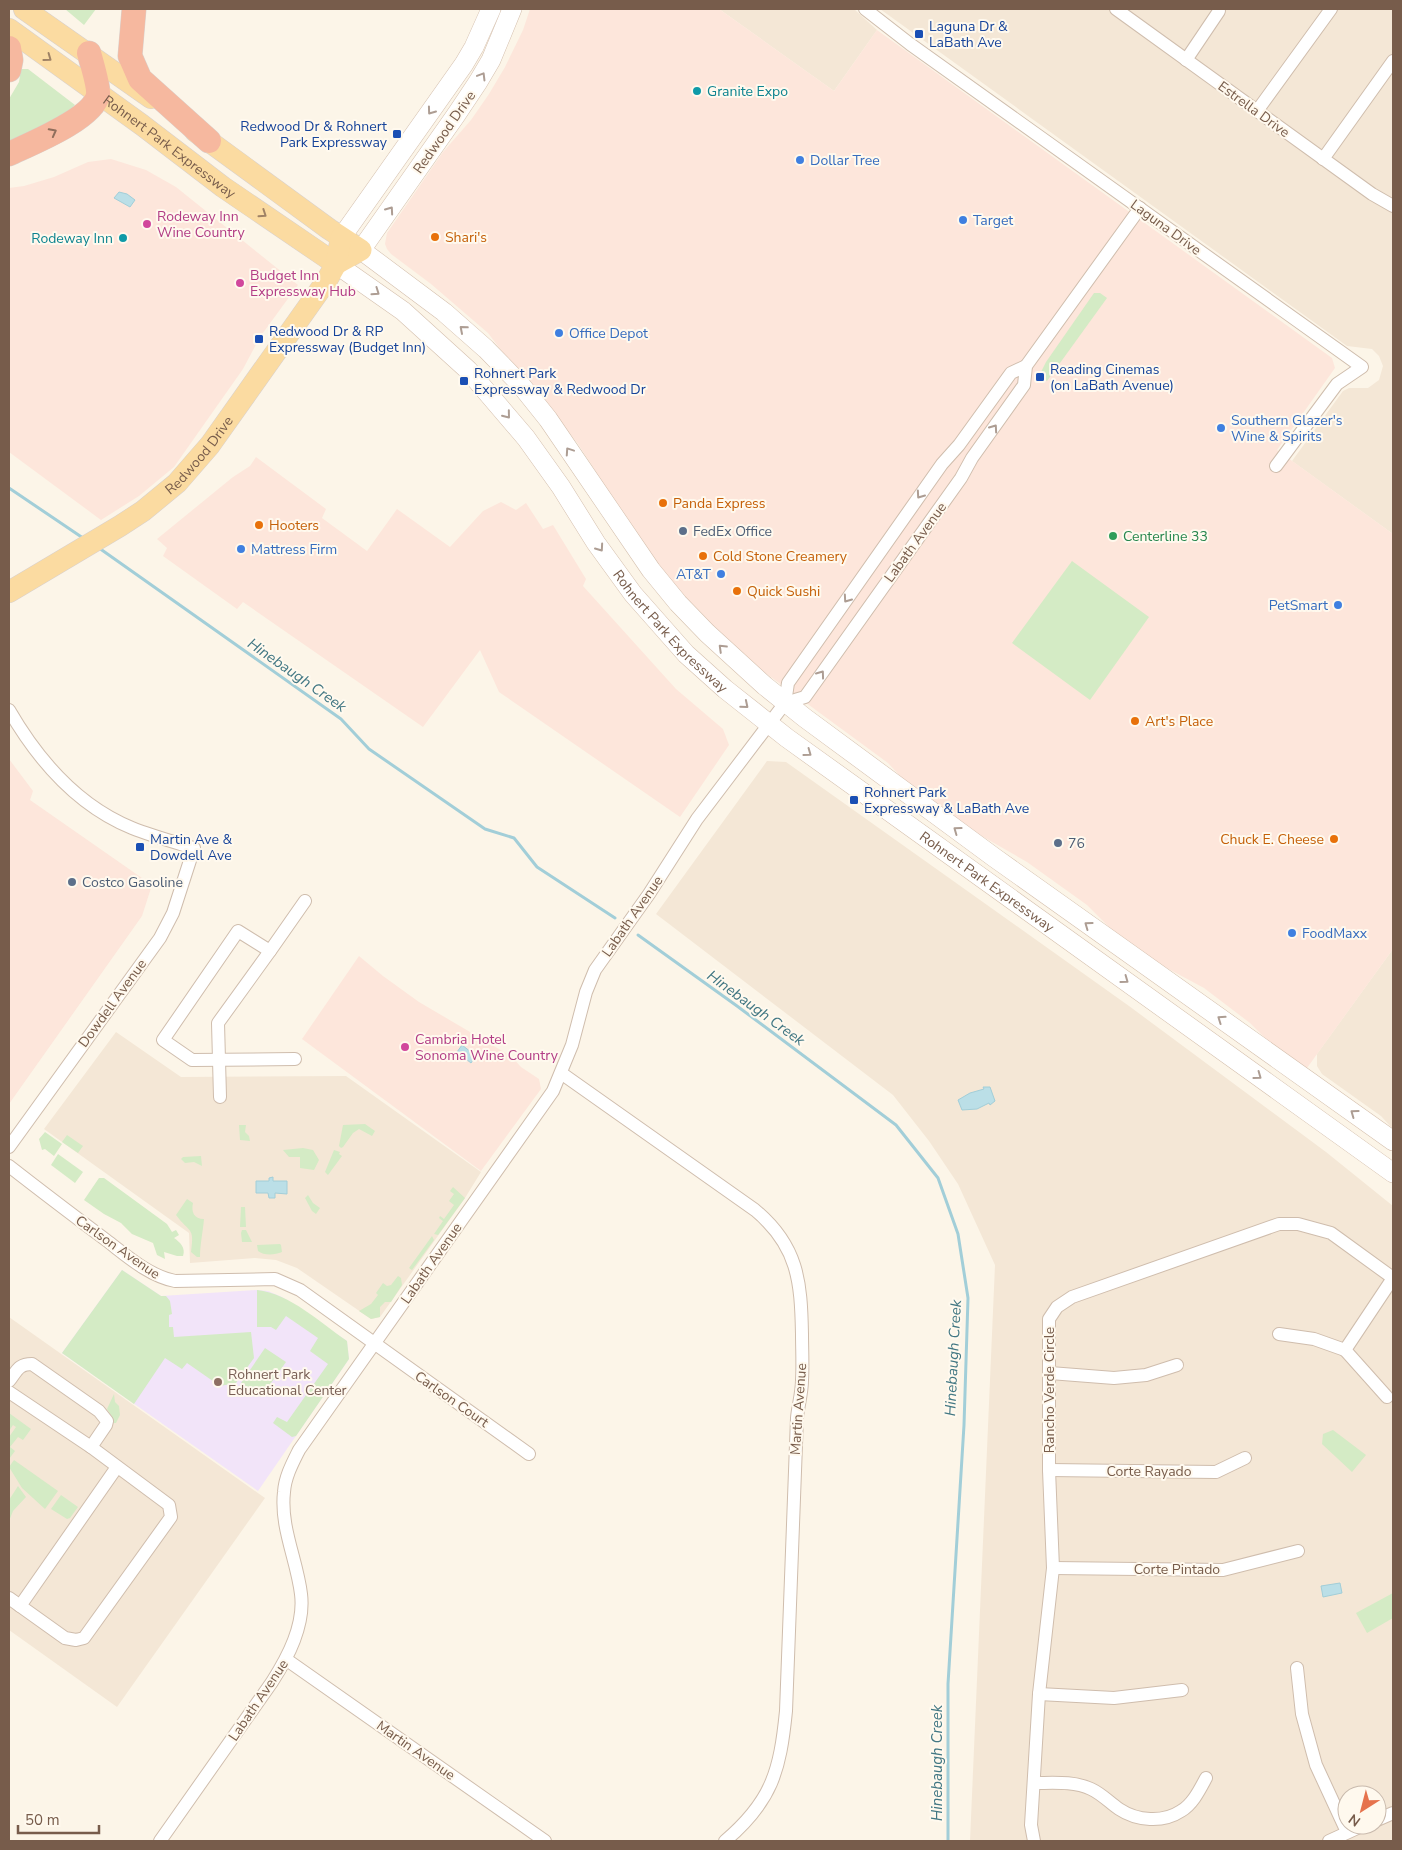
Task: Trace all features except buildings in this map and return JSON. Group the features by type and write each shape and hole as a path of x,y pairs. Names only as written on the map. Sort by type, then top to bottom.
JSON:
{"highway":[{"path":"134,9 130,56 140,79 209,141"},
{"path":"9,48 11,60 9,70"},
{"path":"9,154 75,120 93,105 98,93 90,53"}],"main road":[{"name":"Rohnert Park Expressway","path":"24,9 90,53 341,238 361,250 444,312 486,349 520,384 548,419 651,570 678,603 734,659 785,703 1175,988 1393,1141"},
{"name":"Redwood Drive","path":"9,592 143,511 187,473 261,375 270,359 327,280 336,264 341,238 464,64 491,9"},
{"name":"Redwood Drive","path":"336,264 361,250 456,115 491,60 512,9"},
{"name":"Rohnert Park Expressway","path":"9,29 223,187 403,311 468,370 526,438 561,487 596,543 634,594 686,654 725,689 769,724 1393,1173"},
{"path":"561,487 583,472"},
{"path":"1160,1006 1175,988"},
{"path":"1278,1090 1294,1070"}],"street":[{"name":"Laguna Drive","path":"865,9 910,44 1362,367 1337,384 1276,466"},
{"name":"Estrella Drive","path":"1116,9 1372,194 1393,206"},
{"path":"1257,111 1331,9"},
{"path":"1186,60 1219,10"},
{"path":"1323,158 1393,61"},
{"name":"Labath Avenue","path":"160,1841 287,1660 300,1616 302,1595 284,1516 284,1493 288,1472 299,1450 553,1091 572,1045 586,992 595,970 632,918 696,819 785,703 788,683 942,464 959,445 1011,373 1026,366 1140,208"},
{"name":"Labath Avenue","path":"785,703 805,697 1024,386 1026,366"},
{"name":"Dowdell Avenue","path":"9,710 24,736 43,760 83,799 132,828 194,848 173,913 160,938 9,1147"},
{"path":"220,1097 218,1023 305,901"},
{"path":"270,951 238,931 163,1040 192,1060 295,1059"},
{"name":"Martin Avenue","path":"561,1073 755,1210 768,1221 778,1234 789,1251 797,1272 801,1294 802,1381 797,1418 786,1712 782,1752 764,1799 749,1819 725,1841"},
{"name":"Carlson Avenue","path":"9,1166 113,1245 163,1278 175,1281 275,1279 300,1290 374,1344"},
{"name":"Rancho Verde Circle","path":"1034,1841 1031,1824 1039,1694 1053,1568 1049,1470 1050,1319 1057,1307 1072,1297 1279,1224 1298,1224 1331,1233 1393,1278"},
{"path":"1345,1350 1393,1278"},
{"path":"1279,1334 1314,1339 1345,1350 1387,1397"},
{"name":"Carlson Court","path":"374,1344 529,1454"},
{"path":"9,1381 20,1366 32,1364 99,1411 107,1421 91,1447"},
{"path":"1050,1373 1114,1378 1146,1375 1177,1364"},
{"path":"9,1392 91,1447 169,1504 171,1517 84,1638 76,1640 65,1638 9,1598"},
{"name":"Corte Rayado","path":"1049,1470 1216,1472 1245,1458"},
{"path":"20,1606 118,1467"},
{"name":"Corte Pintado","path":"1053,1568 1223,1570 1298,1551"},
{"name":"Martin Avenue","path":"287,1660 545,1841"},
{"path":"1297,1668 1302,1714 1316,1765 1337,1810"},
{"path":"1039,1694 1114,1698 1182,1690"},
{"path":"1034,1783 1070,1783 1091,1788 1108,1799 1118,1809 1130,1815 1146,1819 1162,1818 1182,1811 1206,1778"},
{"path":"1329,1841 1341,1835"}],"shaded area":[{"path":"530,9 719,9 834,91 877,30 1332,358 1335,368 1277,450 1393,534 1393,949 1307,1068 1267,1040 1250,1023 1204,988 1163,966 1110,928 1087,905 1027,862 980,835 901,777 888,763 745,658 688,601 663,570 638,537 578,444 488,333 387,249 385,244 387,233 443,152 471,120 489,94 523,30"},
{"path":"719,9 854,9 877,30 834,91"},
{"path":"880,9 1393,9 1393,534 1292,461 1343,391 1349,388 1368,388 1379,380 1383,366 1379,356 1372,349 1347,346"},
{"path":"111,159 146,170 176,187 298,285 260,337 243,369 174,467 139,496 101,520 9,452 9,188 24,186 54,177 88,162"},
{"path":"256,457 326,509 322,518 367,551 397,509 450,547 483,511 501,502 516,510 526,503 543,529 553,525 586,579 583,586 676,689 723,729 729,745 680,817 499,692 480,650 423,727 243,602 237,609 163,556 167,548 157,539 233,477 250,466"},
{"path":"9,759 33,791 30,800 152,885 142,916 9,1104"},
{"path":"767,761 786,762 1129,1006 1326,1152 1393,1206 1393,1841 970,1841 995,1265 958,1184 929,1141 893,1095 656,914"},
{"path":"1393,949 1393,1129 1381,1116 1322,1074 1317,1066 1317,1054"},
{"path":"359,956 419,1002 511,1056 521,1067 539,1079 541,1089 481,1171 302,1039"},
{"path":"116,1032 181,1077 346,1076 481,1172 465,1198 380,1317 371,1319 297,1268 276,1260 255,1258 190,1263 189,1233 44,1129"},
{"name":"Rohnert Park Educational Center","path":"122,1270 161,1296 257,1290 268,1291 282,1297 347,1341 349,1359 258,1491 62,1353"},
{"path":"9,1317 265,1498 117,1707 9,1630"}],"green space":[{"path":"65,9 96,9 84,25"},
{"path":"21,69 28,69 75,105 65,114 9,142 9,99 19,82"},
{"path":"1094,293 1100,293 1107,298 1047,381 1039,376 1046,362"},
{"path":"1072,561 1149,617 1090,700 1012,643"},
{"path":"365,1124 375,1131 372,1136 359,1129 353,1133 343,1147 339,1146 343,1125"},
{"path":"239,1125 246,1125 245,1132 249,1136 250,1141 240,1140"},
{"path":"45,1132 62,1144 54,1156 45,1149 42,1150 39,1139"},
{"path":"67,1135 83,1146 78,1153 62,1142"},
{"path":"303,1148 313,1150 319,1160 314,1170 300,1168 300,1157 289,1157 283,1150"},
{"path":"334,1150 340,1152 339,1154 342,1156 328,1175 325,1172"},
{"path":"58,1154 83,1172 75,1183 51,1165"},
{"path":"201,1156 202,1166 194,1162 185,1163 181,1159 183,1157"},
{"path":"99,1178 104,1178 167,1224 172,1232 176,1230 179,1235 174,1238 183,1248 183,1256 164,1252 165,1259 157,1255 153,1243 132,1234 121,1223 84,1200"},
{"path":"453,1187 465,1198 438,1235 434,1234 443,1221 439,1218 440,1216 444,1219 454,1205 449,1201 454,1194 450,1191"},
{"path":"308,1195 313,1203 320,1208 316,1214 312,1211 305,1198"},
{"path":"187,1199 193,1203 192,1209 196,1216 204,1219 200,1257 191,1252 192,1238 190,1230 176,1215"},
{"path":"241,1207 245,1207 246,1227 240,1227"},
{"path":"242,1230 246,1230 252,1242 242,1242"},
{"path":"432,1236 434,1240 412,1270 409,1268"},
{"path":"280,1244 282,1252 279,1253 266,1254 258,1251 257,1245"},
{"path":"122,1270 161,1296 166,1296 170,1301 172,1314 169,1315 169,1327 173,1327 174,1337 251,1332 254,1358 236,1383 220,1386 187,1363 182,1369 165,1358 134,1404 62,1353"},
{"path":"398,1276 401,1278 402,1285 391,1302 385,1302 380,1307 380,1317 371,1319 359,1311 371,1304 378,1295 376,1293 383,1283 387,1286 391,1285"},
{"path":"257,1290 281,1297 293,1303 347,1341 349,1359 296,1436 292,1437 273,1423 277,1417 287,1422 328,1364 310,1351 318,1338 286,1316 276,1330 271,1327 257,1327"},
{"path":"265,1348 286,1362 261,1397 241,1383"},
{"path":"114,1394 115,1402 119,1406 120,1415 116,1423 113,1423 107,1409"},
{"path":"9,1413 31,1429 23,1440 18,1437 10,1447 15,1451 9,1459 9,1437 16,1427 13,1425 9,1431"},
{"path":"1333,1430 1366,1455 1352,1472 1322,1444 1323,1434"},
{"path":"14,1460 58,1491 45,1509 22,1488 9,1467"},
{"path":"18,1486 26,1497 13,1511 9,1521 9,1500"},
{"path":"61,1495 78,1507 70,1518 67,1519 51,1509"},
{"path":"1393,1593 1393,1618 1367,1633 1356,1613"}],"water":[{"path":"119,192 127,194 135,200 130,207 114,198"},
{"path":"462,1045 476,1056 471,1063 457,1052"},
{"path":"983,1087 990,1087 995,1101 990,1105 989,1103 977,1109 962,1110 958,1100 970,1093 984,1089"},
{"path":"273,1177 273,1181 287,1181 287,1194 275,1193 275,1198 269,1198 268,1193 256,1193 256,1181 269,1181 269,1178"},
{"path":"1340,1583 1342,1593 1323,1597 1321,1586"}],"waterway":[{"name":"Hinebaugh Creek","path":"9,488 83,538"},
{"name":"Hinebaugh Creek","path":"99,548 341,719 369,749 485,829 514,838 537,867 615,918"},
{"name":"Hinebaugh Creek","path":"638,935 737,1006 896,1125 938,1178 958,1234 968,1298 964,1425 948,1684 948,1841"}],"place":[{"name":"Laguna Dr & LaBath Ave","path":"919,34"},
{"name":"Granite Expo","path":"697,91"},
{"name":"Redwood Dr & Rohnert Park Expressway","path":"397,134"},
{"name":"Dollar Tree","path":"800,160"},
{"name":"Target","path":"963,220"},
{"name":"Rodeway Inn Wine Country","path":"147,224"},
{"name":"Shari's","path":"435,237"},
{"name":"Rodeway Inn","path":"123,238"},
{"name":"Budget Inn Expressway Hub","path":"240,283"},
{"name":"Office Depot","path":"559,333"},
{"name":"Redwood Dr & RP Expressway (Budget Inn)","path":"259,339"},
{"name":"Reading Cinemas (on LaBath Avenue)","path":"1040,377"},
{"name":"Rohnert Park Expressway & Redwood Dr","path":"464,381"},
{"name":"Southern Glazer's Wine & Spirits","path":"1221,428"},
{"name":"Panda Express","path":"663,503"},
{"name":"Hooters","path":"259,525"},
{"name":"FedEx Office","path":"683,531"},
{"name":"Centerline 33","path":"1113,536"},
{"name":"Mattress Firm","path":"241,549"},
{"name":"Cold Stone Creamery","path":"703,556"},
{"name":"AT&T","path":"721,574"},
{"name":"Quick Sushi","path":"737,591"},
{"name":"PetSmart","path":"1338,605"},
{"name":"Art's Place","path":"1135,721"},
{"name":"Rohnert Park Expressway & LaBath Ave","path":"854,800"},
{"name":"Chuck E. Cheese","path":"1334,839"},
{"name":"76","path":"1058,843"},
{"name":"Martin Ave & Dowdell Ave","path":"140,847"},
{"name":"Costco Gasoline","path":"72,882"},
{"name":"FoodMaxx","path":"1292,933"},
{"name":"Cambria Hotel Sonoma Wine Country","path":"405,1047"},
{"name":"Rohnert Park Educational Center","path":"218,1382"}]}
